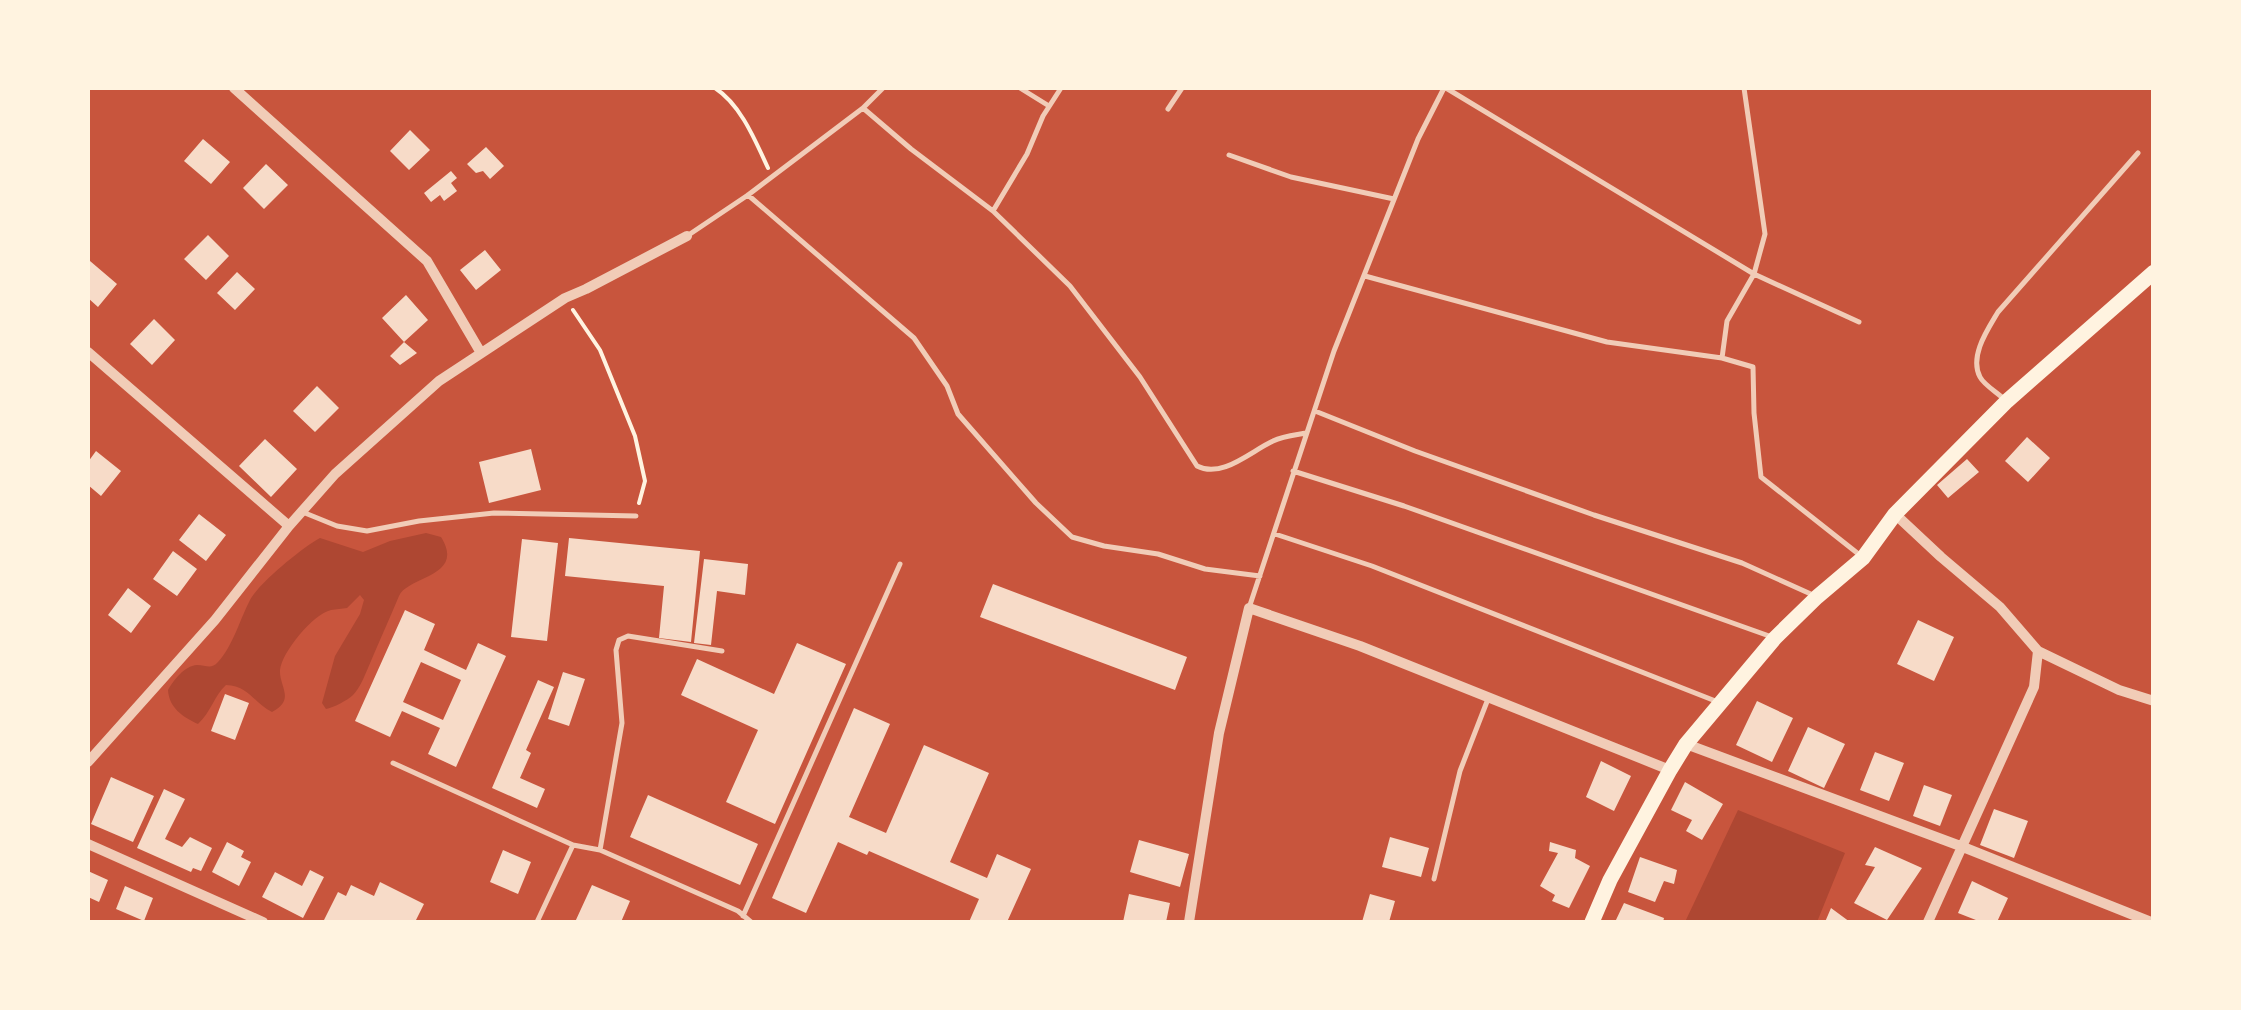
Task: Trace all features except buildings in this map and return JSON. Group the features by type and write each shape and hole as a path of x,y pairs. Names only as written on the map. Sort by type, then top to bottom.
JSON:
{"main road":[{"path":"1592,922 1610,880 1686,744 1775,638 1864,558 1896,514 2006,400 2154,272"}],"street":[{"path":"234,88 427,262 481,352"},
{"path":"88,762 214,620 335,474 424,394 565,298 687,236"},
{"path":"88,352 289,526"},
{"path":"1896,514 2000,606 2038,651 2120,690 2154,701"},
{"path":"1189,922 1219,733 1249,608 1360,646 1670,770"},
{"path":"1928,922 2034,687 2038,651"},
{"path":"1686,744 2152,922"},
{"path":"88,844 262,922"}],"lane":[{"path":"687,236 748,196 863,108 883,88"},
{"path":"1020,88 1049,106"},
{"path":"994,211 1027,154 1042,116 1061,88"},
{"path":"1168,109 1182,88"},
{"path":"1249,608 1334,350 1418,139 1445,88 1754,274 1859,322"},
{"path":"1722,358 1727,321 1754,274 1766,234 1744,88"},
{"path":"863,108 994,211 1070,286 1140,377 1197,466 1217,469 1281,438 1306,433"},
{"path":"2006,400 1980,378 1976,362 1984,335 1998,312 2138,153"},
{"path":"1229,156 1292,176 1394,200"},
{"path":"748,196 914,338 947,386 958,414 1072,537 1158,554 1205,569 1260,576"},
{"path":"1364,276 1607,342 1722,358 1753,367 1761,477 1864,558"},
{"path":"1315,411 1594,516 1742,563 1817,597"},
{"path":"1293,471 1404,506 1775,638"},
{"path":"302,512 337,526 368,531 494,513 636,516"},
{"path":"1274,534 1372,566 1720,703"},
{"path":"743,916 900,564"},
{"path":"600,850 622,722 616,650 619,640 628,636 722,650"},
{"path":"1434,879 1460,771 1489,696"},
{"path":"393,763 573,845 600,850 738,911 751,922"},
{"path":"536,922 573,845"}],"path":[{"path":"715,88 741,117 773,176"},
{"path":"565,298 600,350 635,436 645,481 636,516"}],"shaded area":[{"path":"426,533 441,537 447,550 446,560 441,568 404,589 399,596 362,682 348,699 326,709 322,703 335,656 360,614 364,600 360,595 347,608 324,613 292,644 280,670 285,698 272,712 246,692 226,685 198,724 174,707 168,690 176,678 192,666 218,662 255,593 312,543 320,538 363,552"},
{"path":"1738,810 1845,853 1817,922 1685,922"}]}
